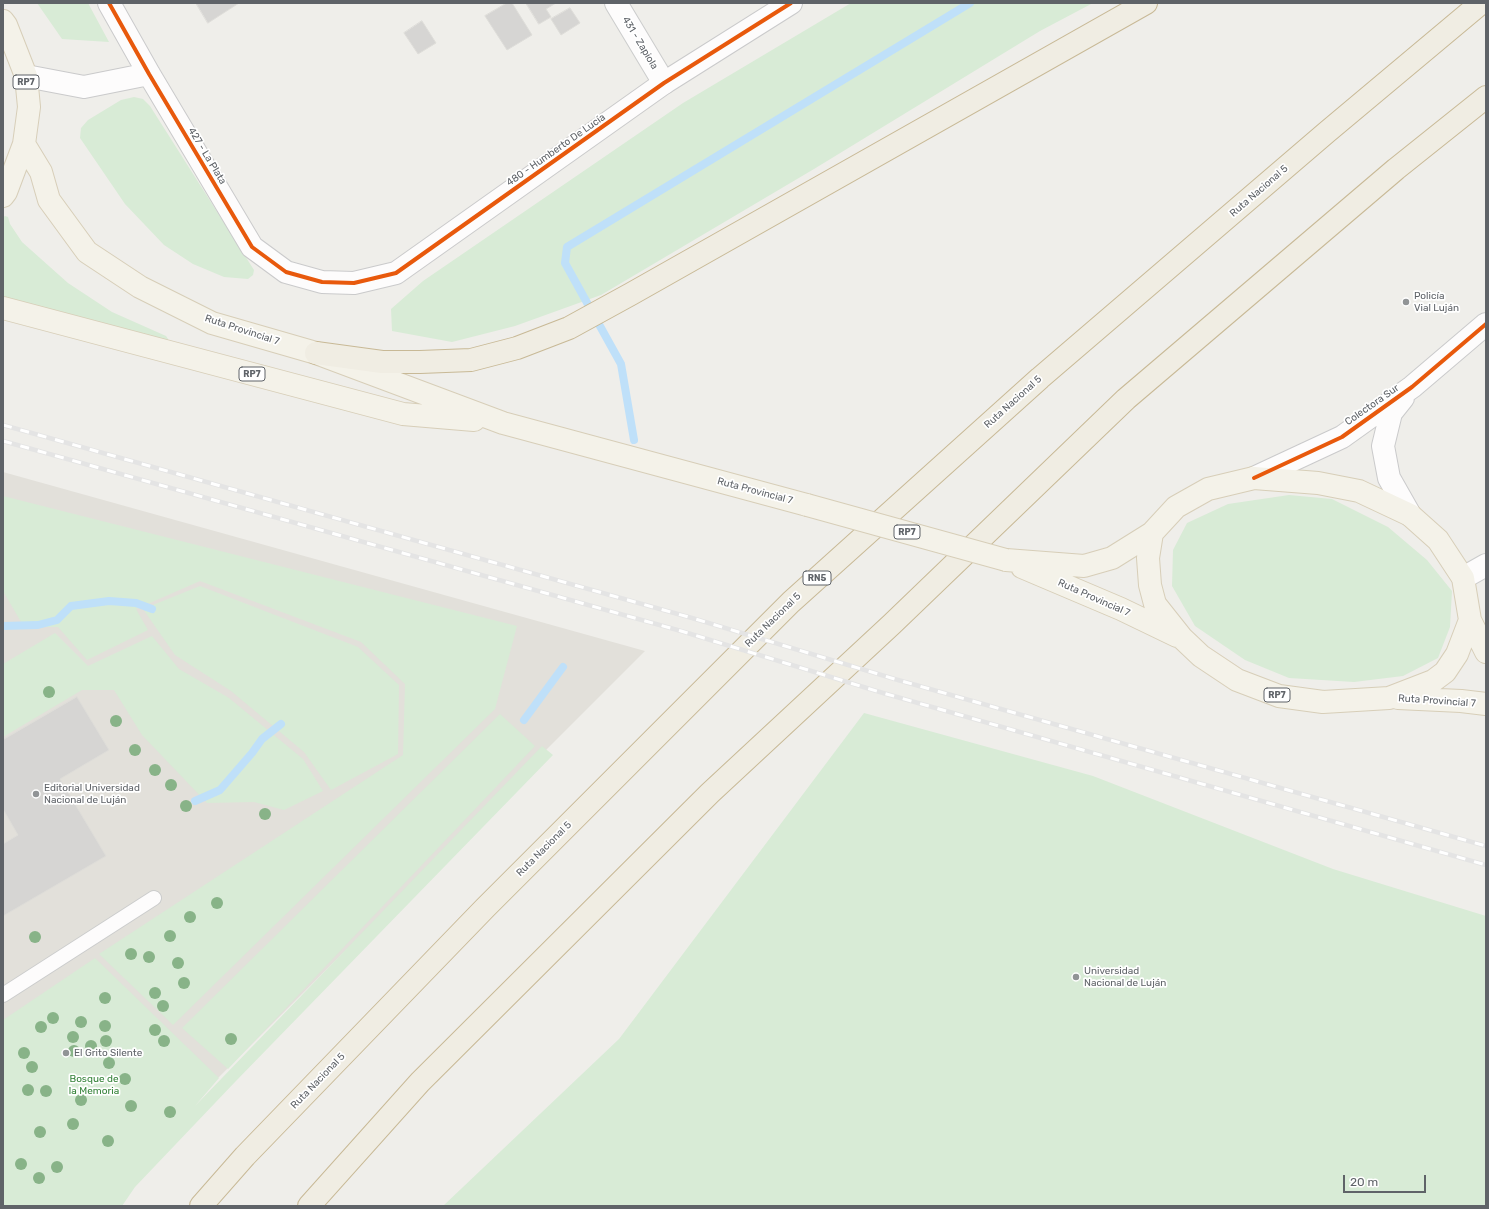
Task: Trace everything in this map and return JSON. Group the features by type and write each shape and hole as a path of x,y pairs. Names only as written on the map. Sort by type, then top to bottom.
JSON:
{"highway":[{"path":"316,353 382,362 471,360 517,348 569,328 1146,3"},
{"name":"Ruta Nacional 5","path":"201,1206 251,1150 485,908 790,602 1040,378 1327,132 1481,3"},
{"path":"309,1206 420,1082 710,793 892,624 1126,399 1396,169 1486,97"}],"main road":[{"name":"RP7","path":"3,196 6,192 24,144 28,107 26,76 4,20"},
{"name":"Ruta Provincial 7","path":"24,144 41,172 49,200 87,252 140,287 212,323 316,353 503,423 1006,560 1121,609 1182,638"},
{"name":"Ruta Provincial 7","path":"3,308 403,414 503,423"},
{"name":"RP7","path":"1470,620 1457,654 1445,672 1433,681 1389,698 1323,702 1279,696 1238,680 1201,656 1182,638 1155,604 1150,585 1148,558 1152,533 1176,507 1208,489 1254,478 1318,483 1359,491 1410,515 1438,540 1463,578 1470,620 1486,652"},
{"name":"Ruta Provincial 7","path":"1006,560 1084,566 1112,558 1152,533"},
{"name":"Ruta Provincial 7","path":"1389,698 1461,701 1486,704"}],"street":[{"name":"427 - La Plata","path":"109,3 149,74 252,247 286,272 322,282"},
{"name":"431 - Zapiola","path":"616,3 664,83"},
{"name":"480 - Humberto De Lucía","path":"322,282 354,283 396,273 664,83 791,3"},
{"path":"26,76 84,87 149,74"},
{"name":"Colectora Sur","path":"1254,478 1342,437 1412,387 1486,324"},
{"name":"Colectora Sur","path":"1410,515 1389,478 1383,446 1391,413 1412,387"},
{"path":"1463,578 1486,565"}],"lane":[{"path":"3,995 154,898"}],"shaded area":[{"path":"3,472 645,651 122,1174 3,1206"}],"green space":[{"path":"37,3 88,3 109,42 62,39"},
{"path":"851,3 1093,3 1040,31 814,169 601,295 515,326 452,342 392,331 391,309 423,281 683,103"},
{"path":"134,97 143,99 150,106 254,270 253,275 248,279 224,277 193,264 164,245 125,204 80,138 81,128 88,120 121,100"},
{"path":"3,217 8,217 10,224 22,242 68,283 112,312 166,336 168,342 3,298"},
{"path":"1289,495 1332,499 1388,527 1427,560 1452,591 1450,627 1438,658 1403,676 1354,682 1289,678 1245,660 1195,626 1172,586 1173,550 1187,523 1228,504"},
{"path":"3,496 517,626 495,709 173,1025 99,954 403,755 405,684 361,642 200,581 136,609 148,630 87,660 58,627 24,627 3,591"},
{"path":"200,586 358,647 399,685 398,754 331,790 304,752 231,691 175,655 143,609"},
{"path":"55,633 88,666 152,636 179,669 229,698 303,759 323,791 284,810 254,802 207,803 142,735 114,690 82,690 3,737 3,664"},
{"name":"Universidad Nacional de Luján","path":"864,713 1093,776 1333,869 1486,916 1486,1206 443,1206 619,1039"},
{"path":"500,714 535,746 228,1069 182,1028"},
{"name":"Bosque de la Memoria","path":"542,746 553,755 235,1082 135,1187 122,1206 3,1206 3,1020 95,958 219,1078 195,1106"}],"building":[{"path":"196,3 239,3 208,23"},
{"path":"507,3 512,3 532,35 507,50 485,16"},
{"path":"526,3 556,3 546,9 551,17 539,24"},
{"path":"570,8 580,23 561,35 551,19"},
{"path":"422,21 436,43 418,54 404,33"},
{"name":"Editorial Universidad Nacional de Luján","path":"77,697 109,750 60,779 106,856 3,916 3,844 18,835 3,809 3,740"}],"waterway":[{"path":"634,440 621,364 565,263 567,247 970,3"},
{"path":"3,626 38,625 57,620 71,606 109,601 136,603 152,609"},
{"path":"524,720 563,667"},
{"path":"195,801 220,790 262,739 281,724"}],"railway":[{"path":"3,425 692,618 898,680 1486,846"},
{"path":"3,441 681,631 883,693 1486,865"}],"cycle path":[{"path":"109,3 149,74 252,247 286,272 322,282 354,283 396,273 664,83 791,3"},
{"path":"1254,478 1342,437 1412,387 1486,324"}],"place":[{"name":"Policía Vial Luján","path":"1406,302"},
{"name":"Editorial Universidad Nacional de Luján","path":"36,794"},
{"name":"Universidad Nacional de Luján","path":"1076,977"},
{"name":"El Grito Silente","path":"66,1053"}]}
